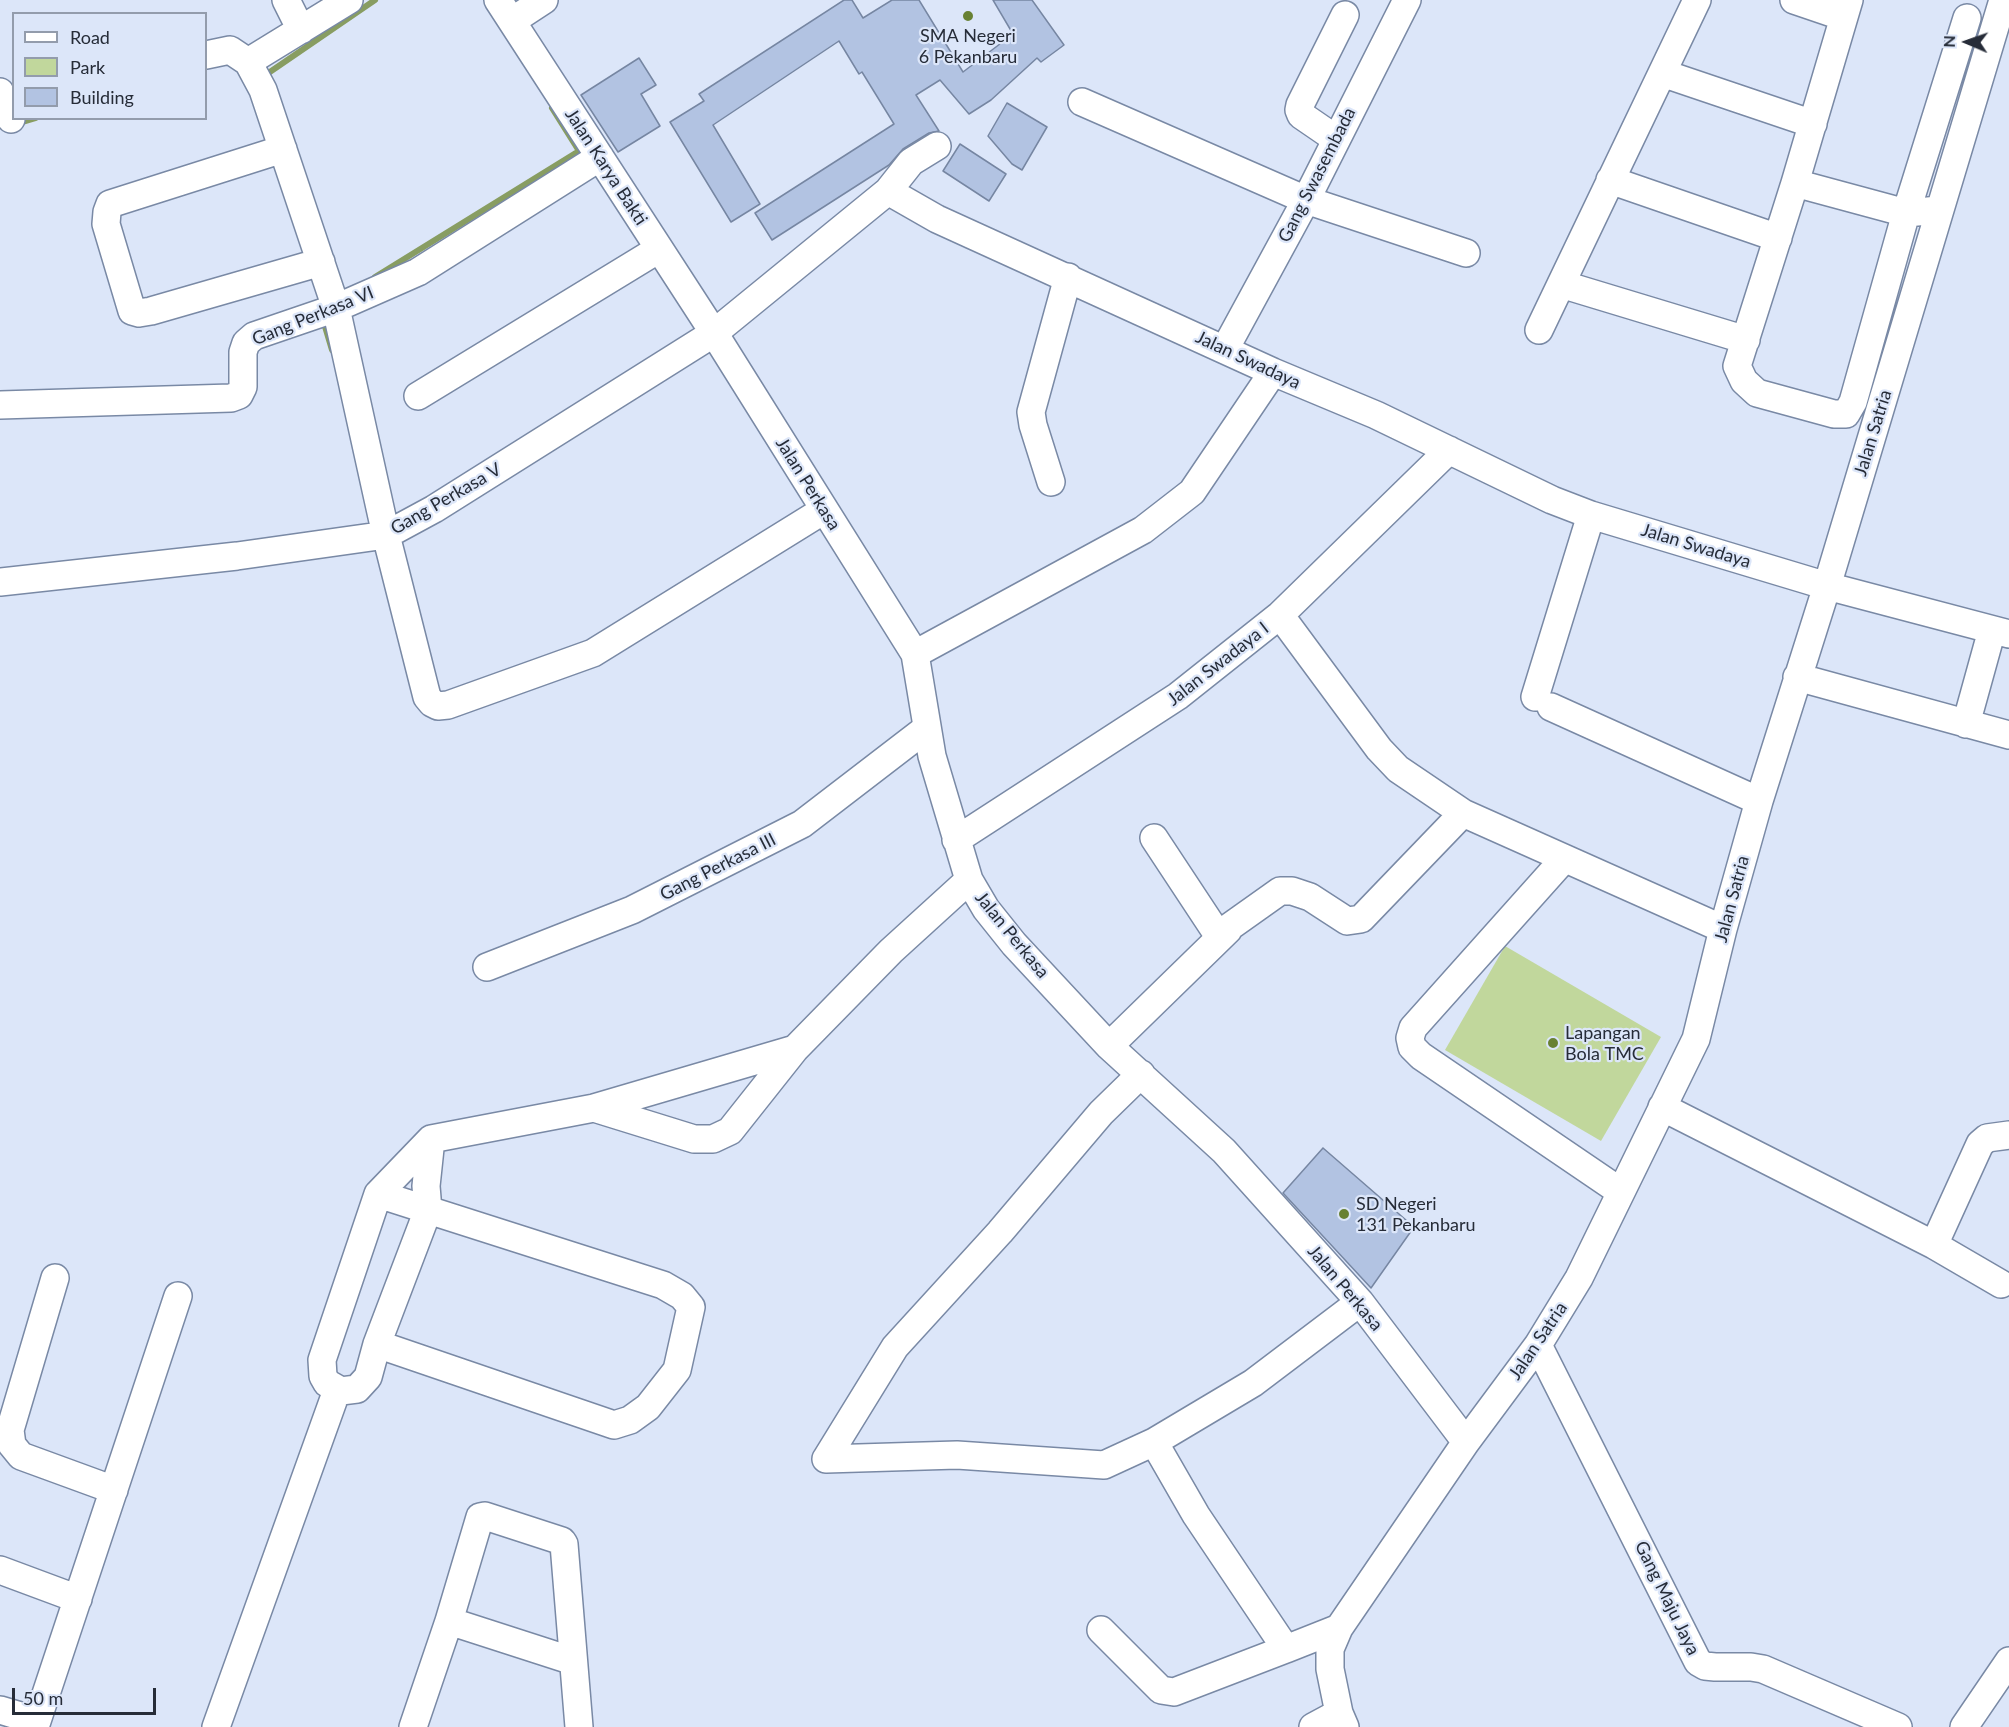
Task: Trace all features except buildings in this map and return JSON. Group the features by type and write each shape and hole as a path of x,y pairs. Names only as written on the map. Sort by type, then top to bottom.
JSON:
{"street":[{"path":"286,0 301,30"},
{"path":"248,62 350,0"},
{"path":"505,11 544,0"},
{"name":"Gang Swasembada","path":"1225,349 1306,200 1407,0"},
{"path":"1539,330 1697,0"},
{"path":"1794,0 1847,8 1737,366 1744,381 1757,393 1834,414 1846,414 1853,402 1906,213 1967,18"},
{"name":"Jalan Satria","path":"1342,1720 1330,1669 1330,1649 1339,1628 1466,1442 1538,1345 1580,1278 1696,1039 1723,929 1759,801 1827,586 2003,0"},
{"name":"Jalan Karya Bakti","path":"505,11 714,333"},
{"path":"1336,139 1301,115 1299,110 1345,15"},
{"path":"207,55 230,50 248,62 263,90 336,308 386,535 427,697 438,706 448,705 592,652 824,510"},
{"path":"1662,73 1813,124"},
{"path":"0,92 8,119"},
{"path":"1082,102 1306,200 1466,253"},
{"path":"714,333 888,191 911,162 936,146"},
{"path":"283,148 110,204 106,224 132,310 139,313 151,311 321,262"},
{"name":"Gang Perkasa VI","path":"0,405 231,398 239,395 243,387 243,352 246,343 254,336 336,308 418,272 600,157"},
{"path":"1610,180 1778,238"},
{"path":"1795,183 1906,213 1939,210"},
{"name":"Jalan Swadaya","path":"888,191 937,219 1273,372 1376,415 1552,500 1592,515 1827,586 2001,632"},
{"path":"418,396 659,249"},
{"path":"1051,482 1031,412 1068,277"},
{"path":"1561,284 1746,340"},
{"name":"Jalan Perkasa","path":"714,333 915,654 932,756 969,880 986,909 1014,944 1109,1046 1224,1151 1360,1302 1466,1442"},
{"name":"Gang Perkasa V","path":"0,582 237,556 386,535 434,510 714,333"},
{"path":"915,654 1143,530 1192,492 1273,372"},
{"name":"Jalan Swadaya I","path":"956,840 1178,696 1280,615 1449,450"},
{"path":"1592,515 1543,702 1759,801"},
{"path":"1280,615 1379,749 1398,769 1463,813 1723,929"},
{"path":"1966,724 2001,632"},
{"path":"1797,677 2009,735"},
{"name":"Gang Perkasa III","path":"487,967 632,910 802,824 927,728"},
{"path":"1109,1046 1228,930 1280,891 1292,891 1310,897 1347,921 1361,919 1463,813"},
{"path":"1154,838 1218,935 1228,930"},
{"path":"1564,859 1413,1028 1410,1038 1412,1047 1421,1056 1621,1192"},
{"path":"594,1108 694,1139 713,1139 730,1131 795,1049 891,951 969,880"},
{"path":"431,1139 426,1186 428,1210 377,1344 368,1377 363,1384 349,1391 337,1390 327,1383 323,1376 322,1360 378,1194 431,1139 594,1108 795,1049"},
{"path":"1141,1074 1101,1113 1000,1232 895,1347 826,1459 957,1455 1104,1464 1154,1442 1253,1383 1360,1302"},
{"path":"1662,1107 1934,1245 2001,1284"},
{"path":"1934,1245 1980,1144 1987,1138 2009,1135"},
{"path":"377,1344 614,1425 630,1420 648,1407 677,1370 691,1307 682,1296 663,1285 378,1194"},
{"path":"55,1278 10,1430 12,1445 21,1456 114,1490"},
{"path":"0,1710 36,1724 178,1296"},
{"name":"Gang Maju Jaya","path":"1538,1345 1698,1662 1715,1667 1763,1669 1898,1727"},
{"path":"216,1727 337,1390"},
{"path":"1154,1442 1196,1515 1286,1649"},
{"path":"413,1727 449,1621 480,1517 485,1515 563,1542 579,1727"},
{"path":"0,1570 78,1599"},
{"path":"449,1621 573,1661"},
{"path":"1101,1630 1161,1690 1174,1692 1339,1628"},
{"path":"1964,1727 2009,1662"},
{"path":"1313,1727 1342,1720"}],"green space":[{"name":"Lapangan Bola TMC","path":"1505,946 1661,1037 1601,1141 1445,1050"}],"waterway":[{"path":"264,76 375,0"},
{"path":"375,277 579,151 552,108"},
{"path":"16,124 29,120"},
{"path":"323,320 332,350"}],"place":[{"name":"SMA Negeri 6 Pekanbaru","path":"968,16"},
{"name":"Lapangan Bola TMC","path":"1553,1043"},
{"name":"SD Negeri 131 Pekanbaru","path":"1344,1214"}]}
